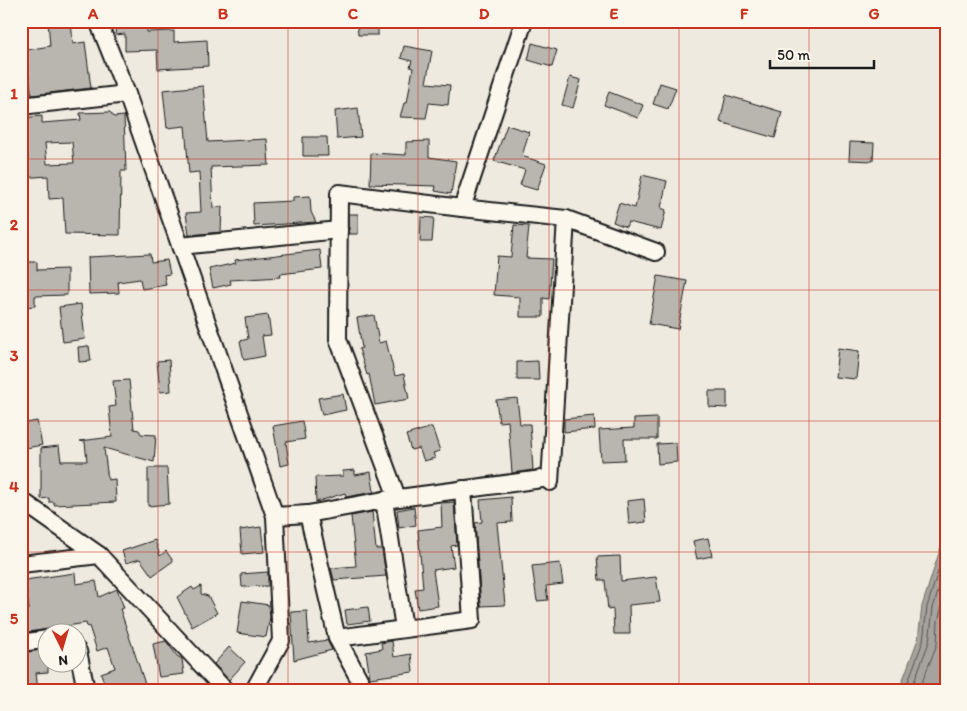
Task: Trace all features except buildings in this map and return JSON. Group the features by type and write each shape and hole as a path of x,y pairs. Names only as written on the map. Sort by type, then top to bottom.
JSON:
{"street":[{"path":"98,21 127,94 275,516 281,641 254,690"},
{"path":"462,208 524,21"},
{"path":"21,106 127,94"},
{"path":"404,628 389,494 338,339 339,193 566,220 656,252"},
{"path":"275,516 308,514 389,494 463,489 546,480 566,220"},
{"path":"180,246 339,230"},
{"path":"336,638 472,620 463,489"},
{"path":"21,500 99,554 225,690"},
{"path":"308,514 336,638 365,690"},
{"path":"21,564 99,554"},
{"path":"21,643 38,640"},
{"path":"83,674 86,690"}],"water":[{"path":"946,531 946,690 899,690 918,639 922,606"}]}
